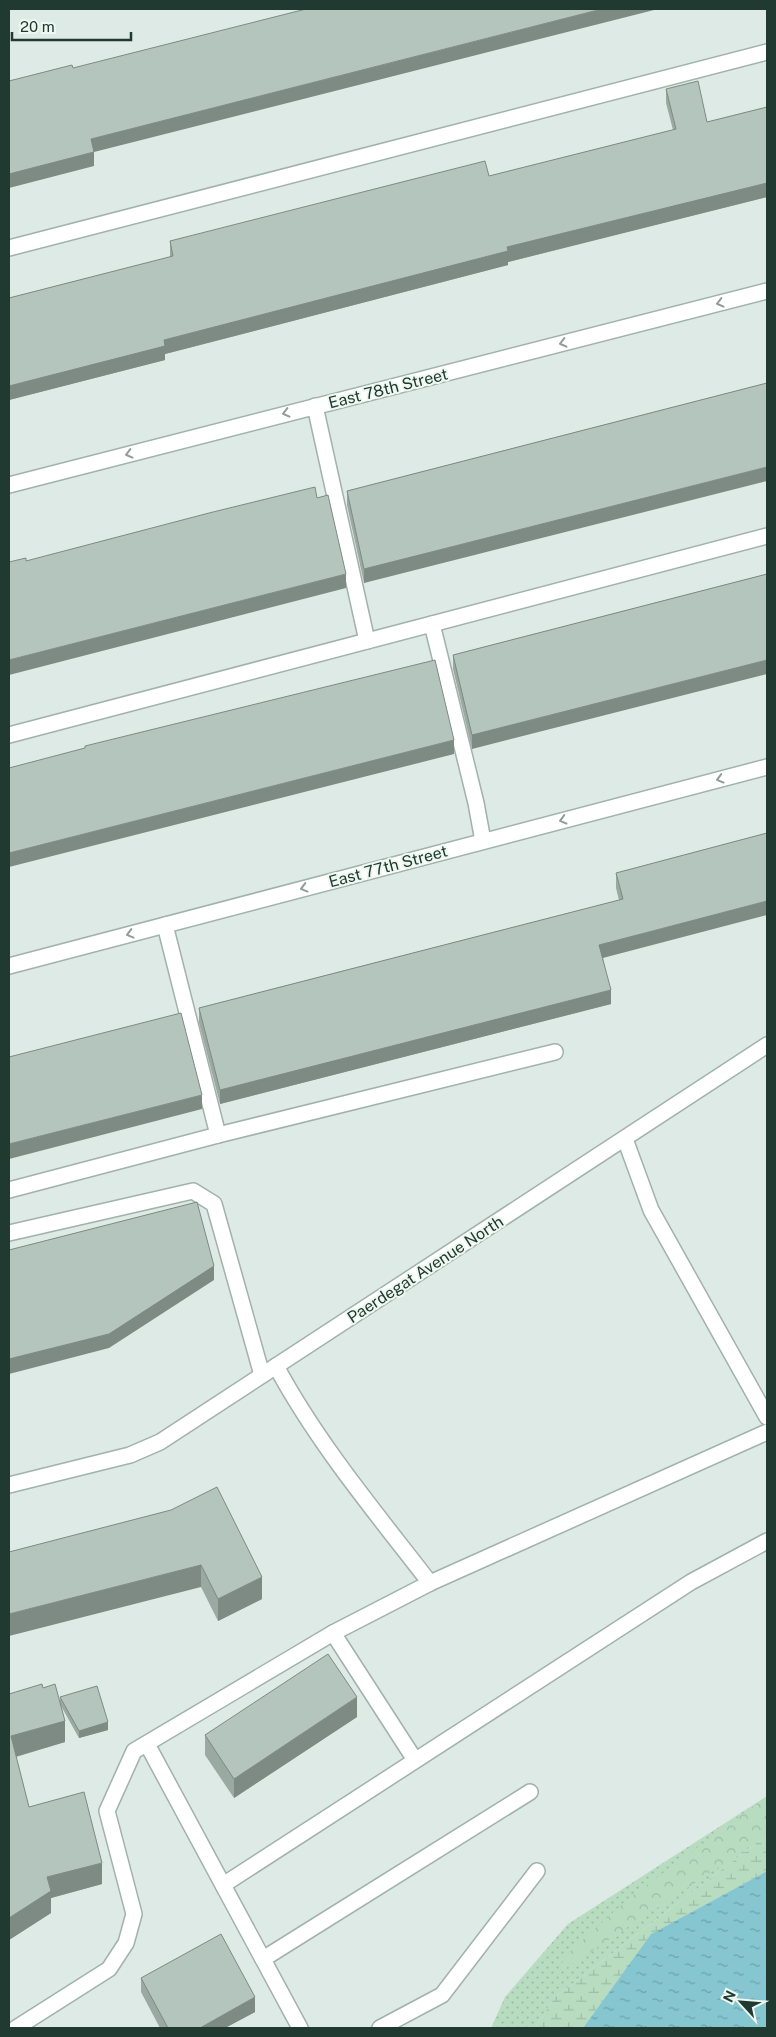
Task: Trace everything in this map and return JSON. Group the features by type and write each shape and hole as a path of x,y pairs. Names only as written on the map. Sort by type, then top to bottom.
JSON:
{"street":[{"path":"9,248 767,52"},
{"name":"East 78th Street","path":"9,485 767,290"},
{"path":"314,406 367,641"},
{"path":"9,734 767,536"},
{"path":"432,624 476,803 483,841"},
{"name":"East 77th Street","path":"9,966 767,767"},
{"path":"165,925 218,1135"},
{"name":"Paerdegat Avenue North","path":"9,1485 130,1455 160,1442 767,1045"},
{"path":"9,1190 218,1135 555,1052"},
{"path":"625,1139 651,1210 767,1417"},
{"path":"9,1233 193,1191 214,1204 262,1375"},
{"path":"276,1366 291,1394 369,1504 430,1583"},
{"path":"16,2028 109,1970 126,1943 134,1914 107,1811 134,1751 333,1633 430,1583 767,1432"},
{"path":"223,1885 691,1582 767,1541"},
{"path":"333,1633 415,1760"},
{"path":"147,1744 300,2028"},
{"path":"263,1959 530,1792"},
{"path":"380,2028 442,1994 538,1871"}],"green space":[{"path":"767,1796 767,1835 554,1998 535,2028 491,2028 505,1997 568,1924"},
{"path":"767,1796 767,1835 557,1974 566,1955 628,1899"},
{"path":"767,1835 767,1871 651,1934 583,2028 535,2028 554,1998"}],"water":[{"path":"767,1871 767,2028 583,2028 651,1934"}],"building":[{"path":"306,9 602,9 91,139 94,152 9,174 9,81 72,65 73,68"},
{"path":"698,81 707,122 767,107 767,183 507,247 508,251 164,340 165,346 9,386 9,298 173,256 170,241 410,180 485,161 489,176 676,129 666,89"},
{"path":"767,383 767,467 364,569 347,491"},
{"path":"315,487 317,498 328,495 346,574 9,660 9,562 26,558 26,561"},
{"path":"767,574 767,660 472,735 453,655"},
{"path":"435,660 454,740 9,853 9,768 85,748 85,746"},
{"path":"767,833 767,901 599,945 611,990 220,1090 199,1008 623,899 616,873"},
{"path":"181,1013 202,1095 9,1144 9,1057"},
{"path":"197,1202 214,1266 109,1334 9,1359 9,1250"},
{"path":"217,1487 262,1577 218,1599 201,1565 9,1614 9,1552 171,1510"},
{"path":"328,1654 357,1697 234,1779 205,1735"},
{"path":"42,1684 43,1688 55,1684 65,1721 11,1736 29,1807 84,1792 102,1863 47,1877 51,1891 9,1918 9,1694"},
{"path":"97,1686 108,1722 79,1731 60,1697"},
{"path":"221,1934 255,1997 200,2028 168,2028 141,1978"}]}
